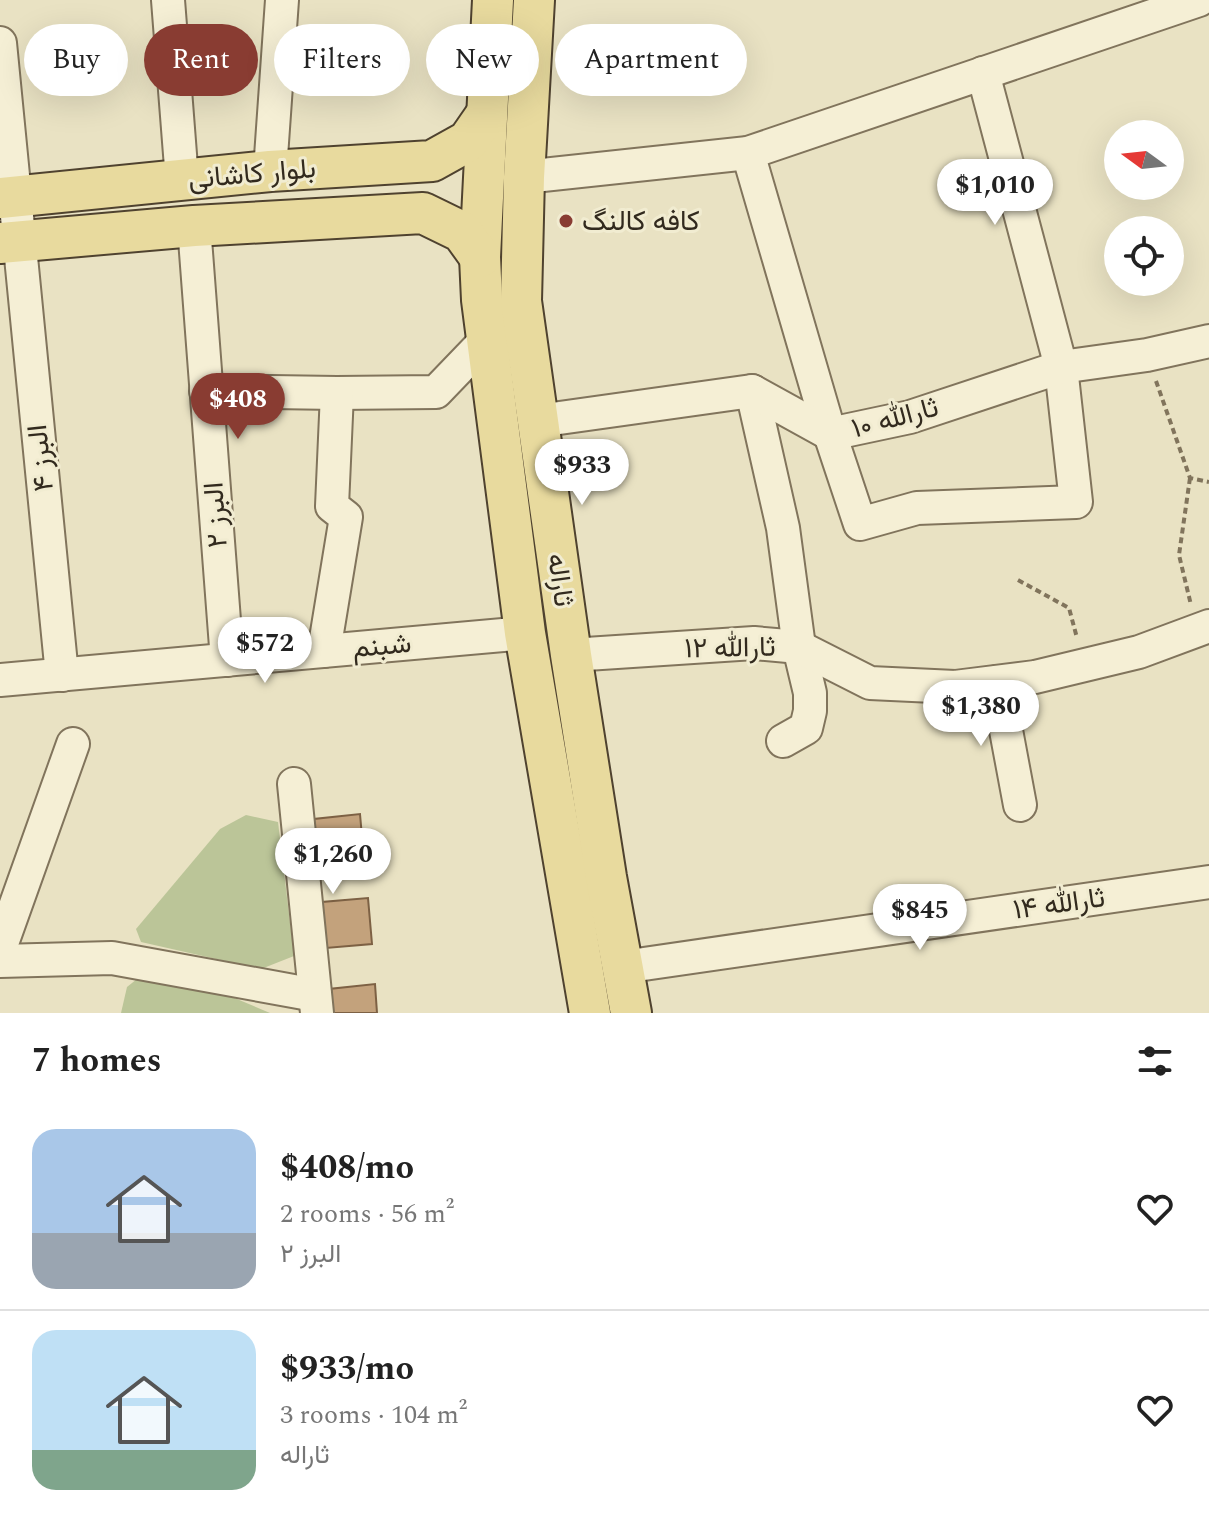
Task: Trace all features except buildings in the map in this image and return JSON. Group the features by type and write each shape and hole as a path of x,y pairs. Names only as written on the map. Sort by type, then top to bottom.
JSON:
{"main road":[{"name":"ثاراله","path":"493,0 480,257 482,300 525,633 590,1013"},
{"name":"ثاراله","path":"534,0 521,301 571,655 631,1013"},
{"name":"بلوار کاشانی","path":"7,197 270,171 432,161 468,141 486,115"},
{"path":"423,213 437,193 439,173 432,161"},
{"name":"بلوار کاشانی","path":"10,242 194,226 423,213 462,232 480,257"}],"street":[{"path":"168,0 182,180"},
{"path":"270,171 282,0"},
{"path":"524,177 748,153 1200,0 1209,25"},
{"name":"البرز ۴","path":"0,43 10,242 62,675"},
{"path":"748,153 830,434 860,524 917,508 1076,502 1061,367 983,73"},
{"name":"البرز ۲","path":"194,226 227,660"},
{"path":"206,391 436,392 487,339"},
{"name":"ثارالله ۱۰","path":"752,391 830,434 910,417 1061,367 1147,355 1209,341"},
{"path":"538,421 752,391 783,528 799,647 810,693 806,728 783,741"},
{"path":"324,651 346,517 332,506 337,393"},
{"name":"ثارالله ۱۲","path":"571,655 754,643 799,647 870,683 955,687 1035,677 1139,652 1203,628"},
{"name":"شبنم","path":"0,680 525,633"},
{"path":"997,682 1020,805"},
{"path":"0,949 73,744"},
{"path":"0,961 112,958 316,1004 294,784"},
{"name":"ثارالله ۱۴","path":"623,967 1209,882"}],"path":[{"path":"1147,355 1190,478 1179,555 1203,628"},
{"path":"1190,478 1209,482"},
{"path":"1018,580 1069,608 1084,665"}],"green space":[{"path":"246,815 278,822 294,956 261,969 141,942 136,929 220,829"},
{"path":"142,975 225,994 270,1013 121,1013 127,987"}],"place":[{"name":"کافه کالنگ","path":"566,221"}]}
